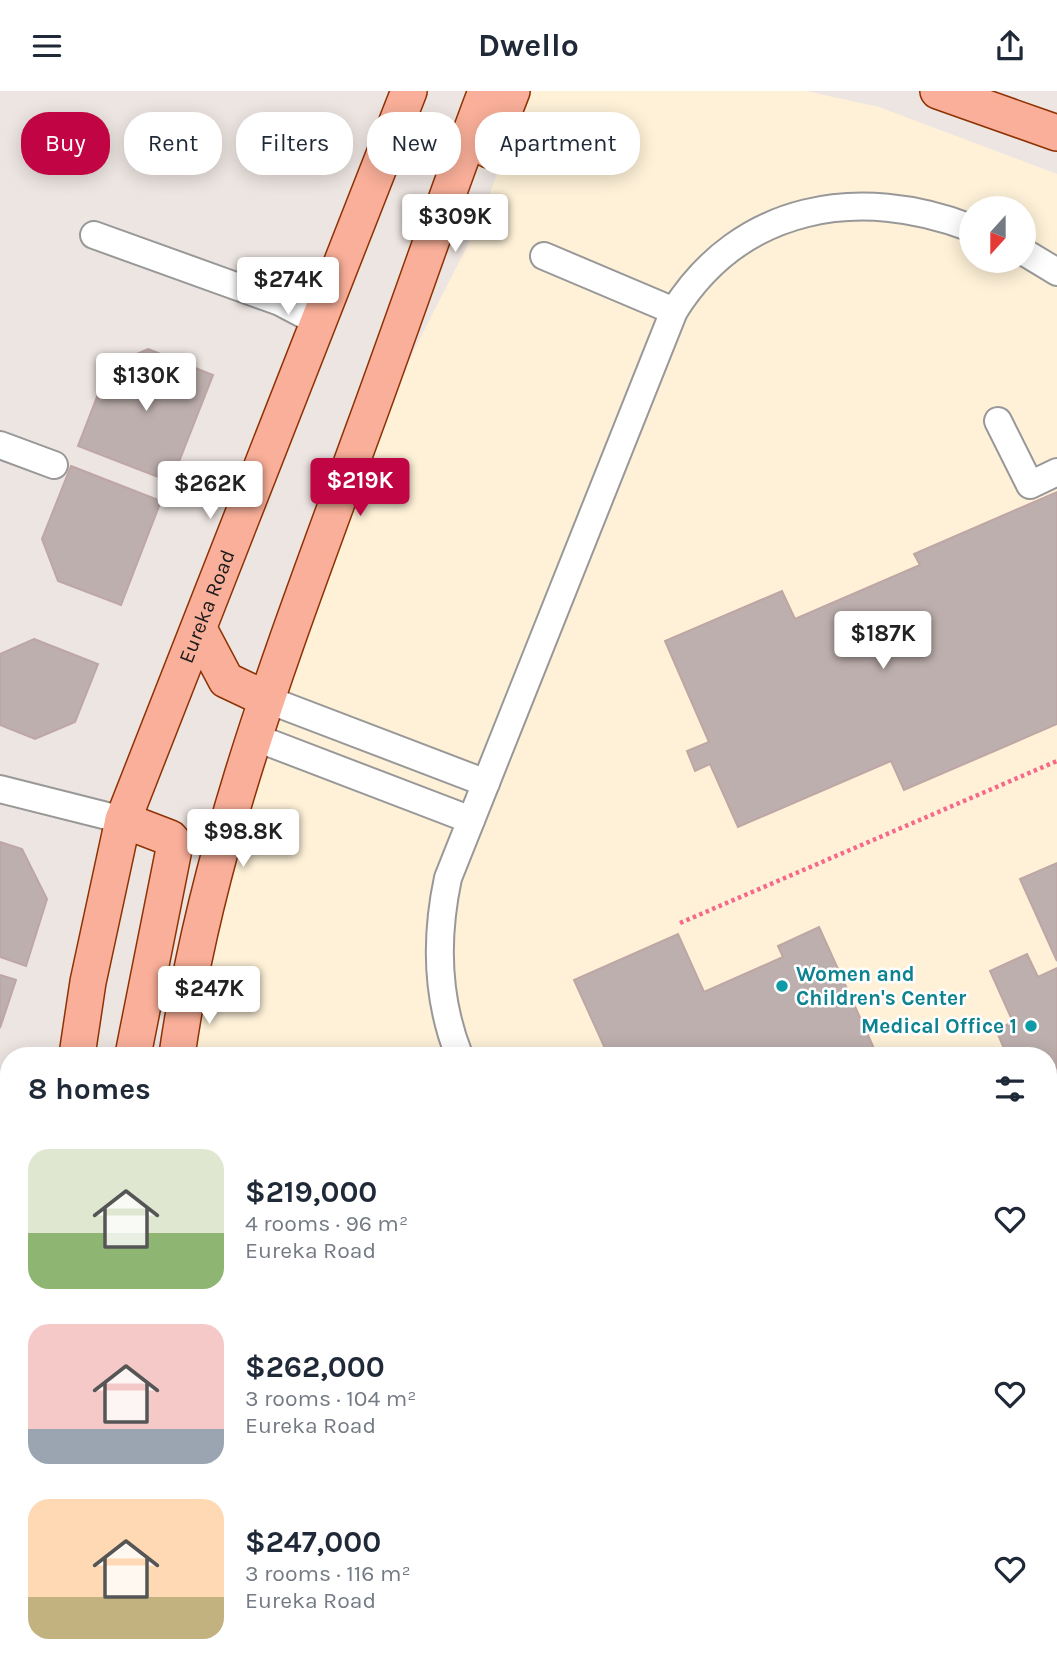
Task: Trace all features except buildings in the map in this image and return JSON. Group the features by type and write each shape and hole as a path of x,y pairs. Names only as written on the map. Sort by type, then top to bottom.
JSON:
{"main road":[{"name":"Eureka Road","path":"78,1047 88,982 124,820 316,321 408,91"},
{"path":"178,1047 187,986 204,907 235,792 414,282 485,91"},
{"path":"414,282 457,233 512,91"},
{"path":"938,91 1057,134"},
{"path":"198,628 226,680 267,699"},
{"path":"124,820 170,838 174,844 135,1047"}],"street":[{"path":"455,1047 449,1031 439,972 439,937 448,878 674,311 687,291 718,259 735,246 796,216 834,206 869,204 947,218 959,223"},
{"path":"94,235 280,302 316,321"},
{"path":"544,256 674,311"},
{"path":"1036,259 1057,272"},
{"path":"998,421 1030,485 1057,472"},
{"path":"0,445 54,465"},
{"path":"267,699 486,783"},
{"path":"254,737 471,820"},
{"path":"0,789 124,820"}],"path":[{"path":"680,923 1057,761"}],"shaded area":[{"path":"526,91 806,91 879,107 1057,174 1057,1047 187,1047 205,942 277,697 382,413 481,219 496,175 640,175 640,112 519,112"}],"place":[{"name":"Women and Children's Center","path":"782,986"},
{"name":"Medical Office 1","path":"1031,1026"}]}
